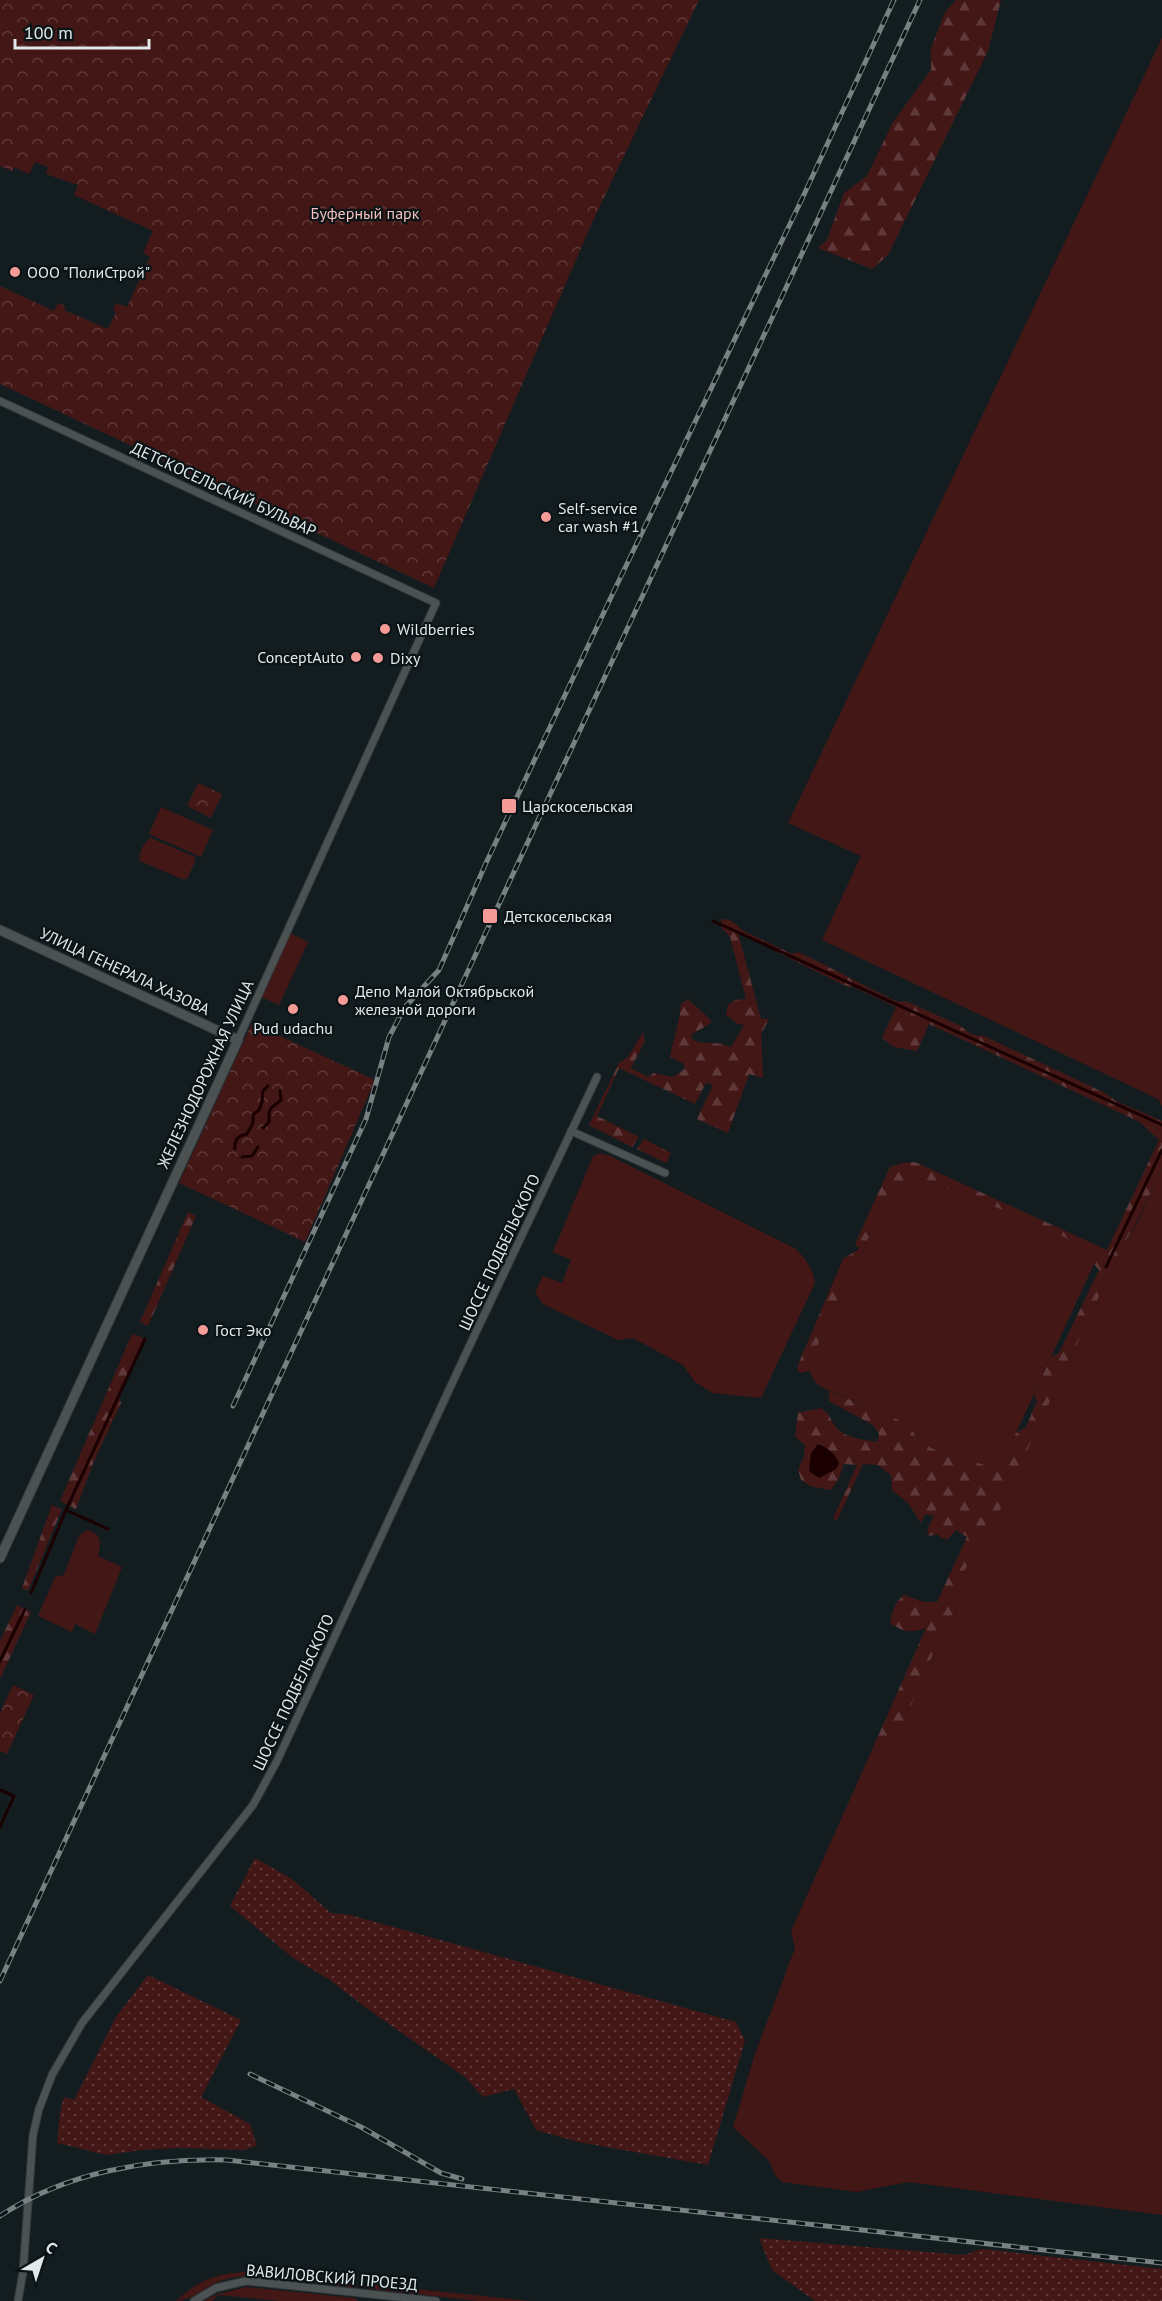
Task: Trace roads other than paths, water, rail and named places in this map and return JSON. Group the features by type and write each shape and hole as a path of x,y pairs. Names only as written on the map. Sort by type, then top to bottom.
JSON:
{"street":[{"name":"ДЕТСКОСЕЛЬСКИЙ БУЛЬВАР","path":"0,401 436,603"},
{"name":"ЖЕЛЕЗНОДОРОЖНАЯ УЛИЦА","path":"0,1558 436,603"},
{"name":"УЛИЦА ГЕНЕРАЛА ХАЗОВА","path":"0,930 238,1040"},
{"name":"ШОССЕ ПОДБЕЛЬСКОГО","path":"18,2301 23,2272 33,2135 39,2109 52,2075 82,2023 253,1805 277,1761 472,1339 597,1077"},
{"path":"571,1131 665,1173"},
{"name":"ВАВИЛОВСКИЙ ПРОЕЗД","path":"194,2301 216,2288 231,2283 260,2281 436,2301"}],"waterway":[{"path":"713,921 1162,1125"},
{"path":"235,1149 237,1138 247,1134 253,1123 253,1115 259,1110 263,1091 268,1086"},
{"path":"263,1128 269,1122 271,1108 281,1100 280,1091"},
{"path":"242,1157 252,1156 258,1147"},
{"path":"1106,1267 1162,1150"},
{"path":"31,1593 66,1510 145,1339"},
{"path":"66,1510 108,1529"},
{"path":"0,1661 25,1609"},
{"path":"0,1790 14,1796 0,1827"}],"railway":[{"path":"233,1406 366,1119 389,1037 405,1007 439,970 486,863 801,201 894,0"},
{"path":"0,1981 920,0"},
{"path":"250,2074 361,2127 441,2173 462,2179"},
{"path":"0,2216 52,2188 80,2178 138,2165 227,2160 1162,2263"}],"place":[{"name":"ООО \"ПолиСтрой\"","path":"15,272"},
{"name":"Self-service car wash #1","path":"546,517"},
{"name":"Wildberries","path":"385,629"},
{"name":"ConceptAuto","path":"356,657"},
{"name":"Dixy","path":"378,658"},
{"name":"Царскосельская","path":"509,806"},
{"name":"Детскосельская","path":"490,916"},
{"name":"Депо Малой Октябрьской железной дороги","path":"343,1000"},
{"name":"Pud udachu","path":"293,1009"},
{"name":"Гост Эко","path":"203,1330"}],"park label":[{"name":"Буферный парк","path":"365,213"}]}
